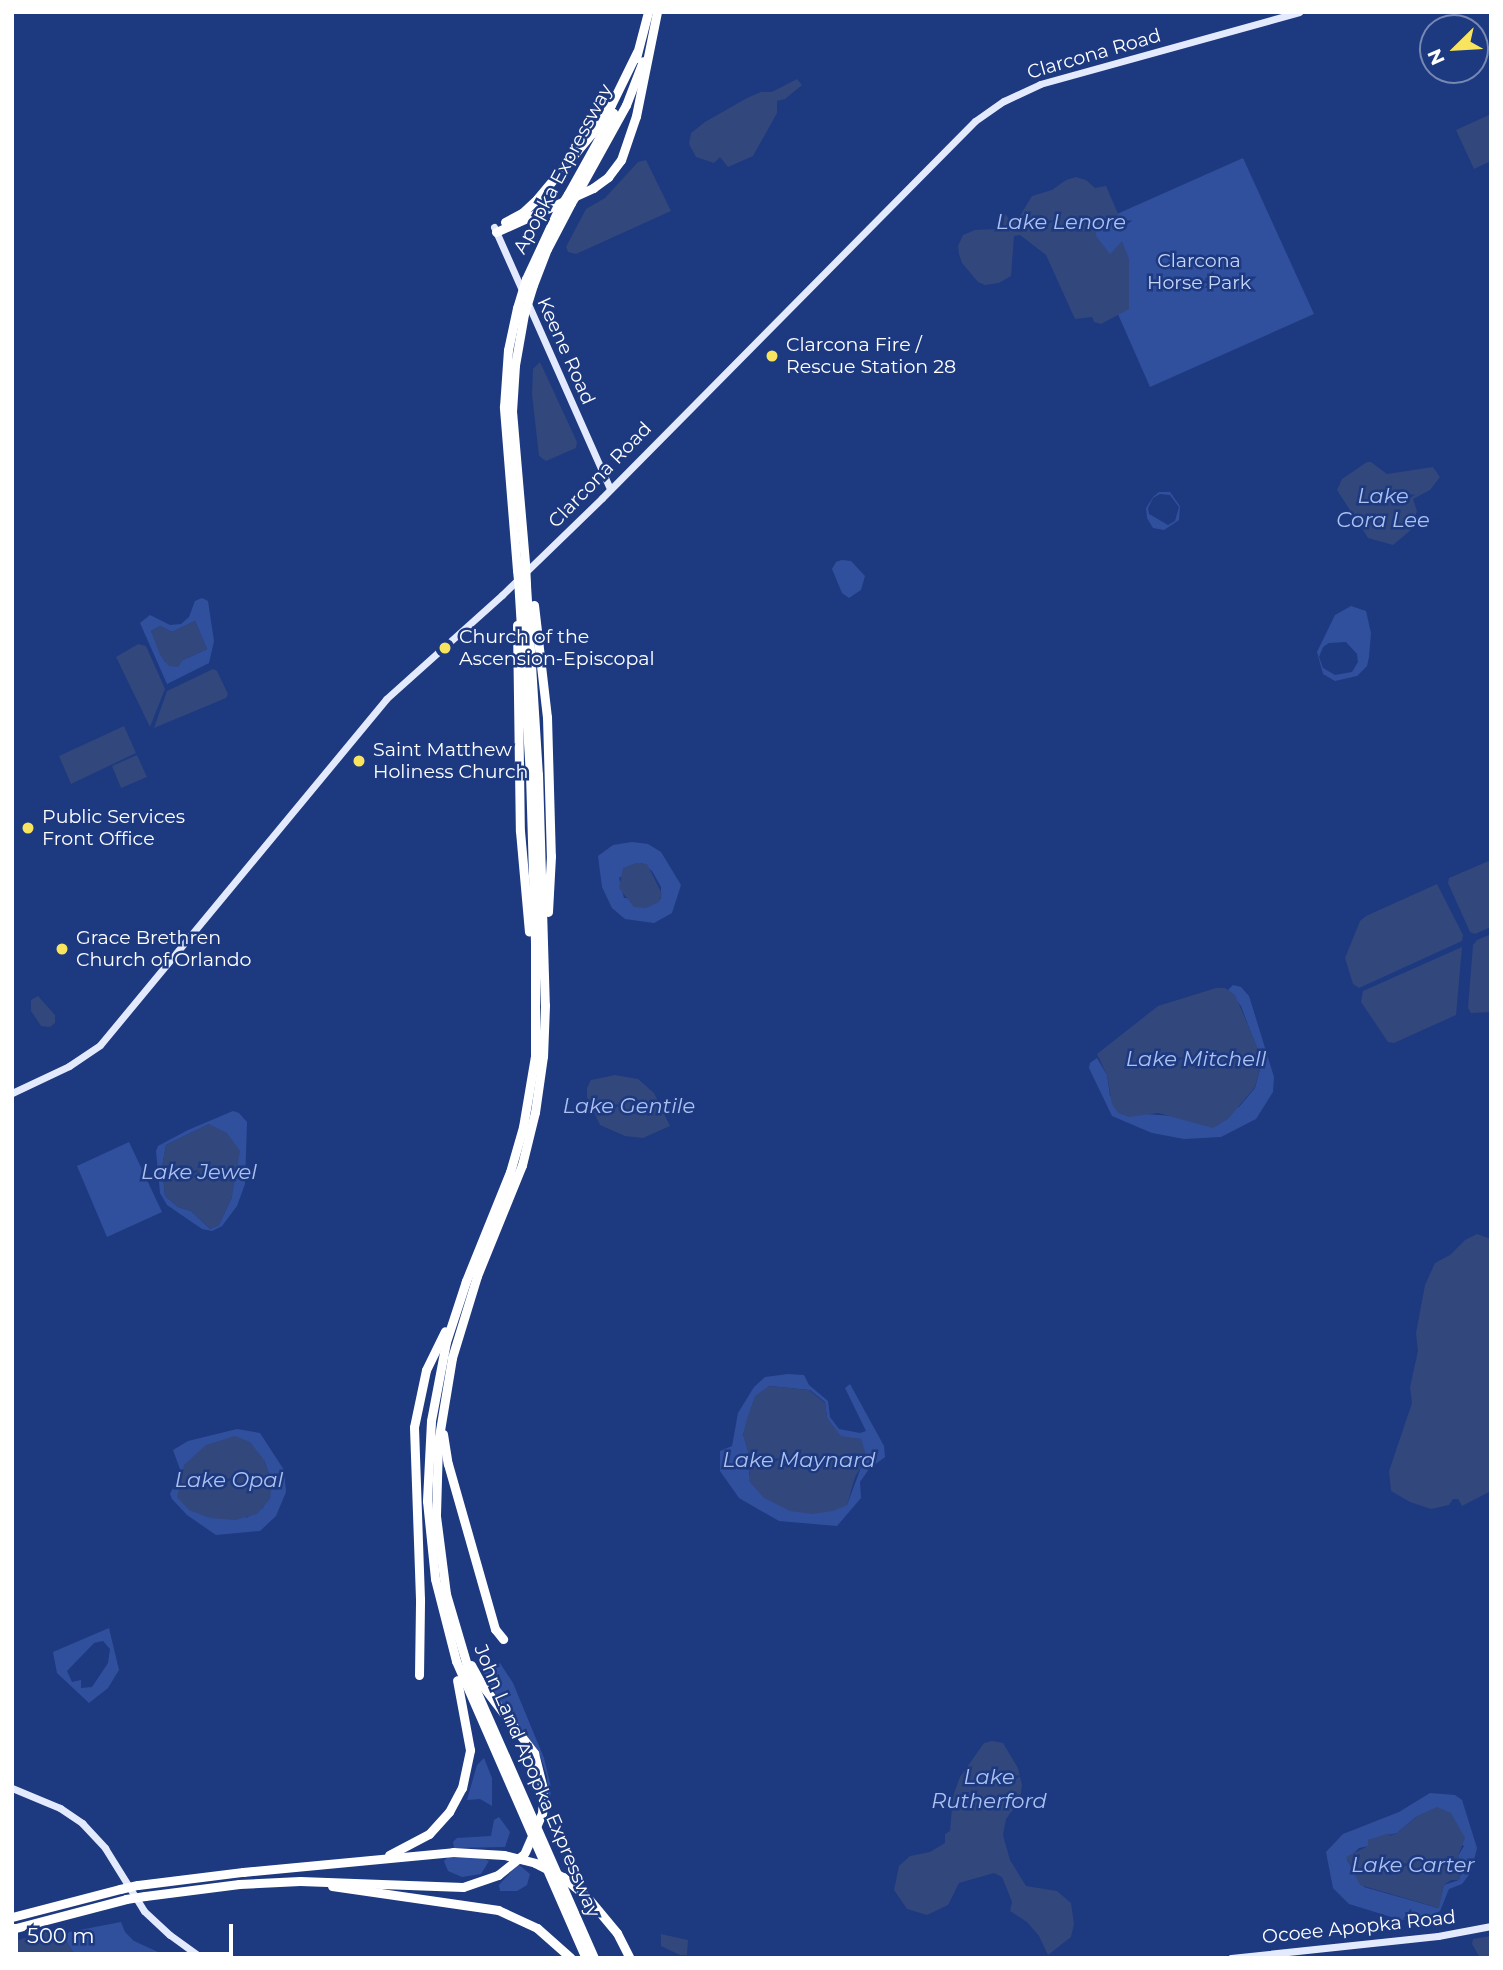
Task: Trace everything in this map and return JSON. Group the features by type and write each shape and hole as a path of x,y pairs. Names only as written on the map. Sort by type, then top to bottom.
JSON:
{"highway":[{"name":"Apopka Expressway","path":"530,282 617,105 637,52 648,12"},
{"name":"Apopka Expressway","path":"523,574 504,407 508,350 558,209 580,188 634,88 656,12"},
{"path":"495,230 593,188 608,177 621,160 634,125 656,12"},
{"path":"495,230 529,207 593,133 611,105 637,52"},
{"name":"John Land Apopka Expressway","path":"523,574 517,594 527,699 540,1044"},
{"name":"John Land Apopka Expressway","path":"523,574 535,707 544,959 535,1112 522,1165 483,1260 457,1335 445,1388 438,1443 436,1516 442,1571 451,1614 476,1693 596,1958"},
{"name":"John Land Apopka Expressway","path":"539,1056 510,1172 453,1314 435,1391 428,1475 430,1538 446,1630 466,1690 586,1958"},
{"path":"419,1675 420,1599 414,1427 426,1370 453,1314"},
{"path":"445,1388 444,1440 448,1464 495,1629 503,1639"},
{"path":"12,1929 126,1899 246,1884 350,1881 463,1887 498,1875 525,1852 542,1813 542,1776 534,1753 473,1670 451,1614"},
{"path":"355,1861 396,1853 419,1842 440,1824 462,1788 468,1764 469,1736 446,1630"},
{"path":"503,1774 534,1854 580,1958"},
{"path":"12,1916 138,1885 468,1851 504,1855 535,1863 563,1877 586,1897 617,1933 630,1958"},
{"path":"246,1884 342,1887 489,1908 537,1928 570,1958"}],"main road":[{"name":"Clarcona Road","path":"12,1093 69,1066 100,1045 386,699 502,595 947,148 992,108 1040,84 1299,12"},
{"name":"Keene Road","path":"495,230 610,489"},
{"path":"12,1788 60,1808 82,1822 105,1848 144,1911 170,1935 202,1958"},
{"name":"Ocoee Apopka Road","path":"1231,1958 1438,1936 1491,1926"}],"green space":[{"name":"Clarcona Horse Park","path":"1243,158 1314,314 1150,387 1081,230"},
{"path":"1159,492 1170,492 1180,506 1179,520 1164,530 1153,528 1147,518 1146,508 1153,497","holes":["1160,494 1170,495 1179,507 1175,521 1168,525 1149,514 1148,508 1153,498"]},
{"path":"851,561 865,576 861,590 849,598 842,593 832,569 836,562"},
{"path":"202,598 208,601 214,641 209,663 167,684 140,623 150,615 170,625 181,624 189,617 195,601","holes":["195,621 207,649 183,660 165,662 151,631 160,626 172,632"]},
{"path":"1351,606 1366,611 1371,633 1367,666 1357,676 1335,681 1323,674 1317,652 1335,615","holes":["1346,642 1357,654 1358,662 1352,672 1335,675 1323,668 1319,657 1323,647 1329,643"]},
{"path":"632,842 648,844 661,852 681,885 672,913 654,923 625,919 612,908 602,887 598,856 613,845","holes":["642,863 652,871 661,887 661,899 624,898 619,878"]},
{"path":"1233,985 1241,987 1249,996 1274,1077 1273,1092 1256,1119 1221,1137 1184,1139 1152,1133 1112,1116 1089,1068 1090,1063 1097,1058 1107,1075 1110,1096 1146,1114 1172,1116 1239,1107 1255,1088 1262,1062 1241,1006 1228,990"},
{"path":"233,1111 239,1113 247,1122 245,1184 237,1206 222,1226 212,1231 202,1229 167,1205 160,1193 156,1151 158,1146","holes":["209,1124 232,1197 219,1225 210,1229 191,1211 178,1207 165,1196 162,1167 166,1145"]},
{"path":"129,1142 162,1212 107,1237 77,1166"},
{"path":"804,1375 809,1385 828,1401 830,1417 839,1429 860,1433 866,1431 845,1388 850,1384 884,1446 885,1457 869,1469 860,1482 861,1498 837,1526 779,1521 739,1498 720,1471 720,1451 732,1446 738,1413 754,1387 765,1377","holes":["769,1386 810,1390 825,1402 827,1418 841,1437 861,1439 863,1462 847,1505 749,1475 751,1461 743,1434"]},
{"name":"Lake Opal","path":"237,1429 260,1433 284,1470 286,1492 276,1516 260,1531 216,1535 187,1515 170,1494 181,1472 173,1450 188,1441","holes":["264,1460 272,1482 263,1508 246,1518"]},
{"path":"109,1628 119,1670 108,1688 89,1703 57,1673 53,1652","holes":["103,1641 110,1649 108,1663 92,1687 81,1688 81,1680 72,1682 67,1671 94,1643"]},
{"path":"500,1663 513,1683 544,1758 551,1787 549,1818 547,1776 540,1755 502,1705 484,1673 486,1665 491,1669"},
{"path":"484,1758 492,1778 492,1806 480,1799 467,1800 477,1765"},
{"path":"1430,1793 1455,1795 1462,1800 1477,1848 1471,1872 1462,1884 1449,1889 1440,1911 1431,1916 1401,1920 1349,1904 1333,1888 1326,1852 1343,1834 1399,1812","holes":["1417,1816 1464,1846 1458,1856 1462,1869 1459,1880 1444,1885 1438,1908 1364,1887 1347,1860 1359,1848 1369,1846 1368,1840 1397,1833"]},
{"path":"499,1817 510,1832 505,1847 454,1848 453,1842 457,1838 491,1836 494,1820"},
{"path":"448,1857 483,1858 489,1861 481,1874 462,1877 448,1871 444,1861"},
{"path":"518,1864 530,1874 527,1885 517,1891 500,1891 499,1885"},
{"path":"121,1922 125,1932 134,1941 171,1958 77,1958 64,1938 69,1932"}],"water":[{"path":"797,79 802,85 785,99 777,101 777,113 753,156 728,167 720,157 714,163 696,157 689,144 691,133 705,122 747,98 761,92 772,92"},
{"path":"1491,114 1491,161 1474,169 1456,130"},
{"path":"646,160 671,211 576,254 568,252 566,247 586,209 605,198 638,162"},
{"name":"Lake Lenore","path":"1076,177 1086,180 1095,188 1106,186 1119,216 1095,226 1096,236 1110,254 1122,241 1129,259 1129,309 1101,324 1094,322 1092,317 1075,319 1046,255 1020,235 1014,236 1011,276 999,283 985,285 978,282 962,263 959,254 958,246 963,235 975,230 999,229 1003,226 1005,214 1010,220 1018,219 1032,196 1052,190 1066,180"},
{"path":"540,362 577,442 576,448 546,461 539,456 532,394 533,369"},
{"name":"Lake Cora Lee","path":"1367,462 1387,474 1433,467 1440,477 1430,490 1413,499 1417,511 1412,529 1393,545 1368,538 1337,490 1342,479"},
{"path":"195,621 207,649 183,660 178,667 169,666 160,655 151,631 160,626 172,632"},
{"path":"138,644 146,646 165,689 150,727 116,657"},
{"path":"213,669 217,671 228,694 226,698 154,728 167,691"},
{"path":"124,726 136,753 71,784 59,756"},
{"path":"137,755 147,777 121,788 112,766"},
{"path":"1491,860 1491,927 1475,934 1470,932 1448,883 1449,878"},
{"path":"636,863 647,864 662,894 659,902 646,908 634,907 619,888 623,868"},
{"path":"1437,884 1463,935 1462,941 1359,988 1353,984 1345,958 1360,921"},
{"path":"1491,934 1491,1012 1471,1013 1468,1008 1473,945 1477,940"},
{"path":"1462,947 1456,1015 1394,1043 1388,1042 1361,1002 1363,991"},
{"name":"Lake Mitchell","path":"1216,988 1225,988 1235,995 1256,1044 1262,1062 1255,1087 1228,1119 1213,1128 1158,1113 1129,1117 1118,1113 1112,1104 1107,1075 1097,1054 1158,1006"},
{"path":"38,996 55,1015 55,1023 50,1027 41,1026 31,1011 31,1000"},
{"name":"Lake Gentile","path":"615,1075 638,1079 654,1093 670,1126 643,1138 625,1136 600,1125 587,1097 587,1088 591,1080"},
{"name":"Lake Jewel","path":"209,1124 227,1133 240,1151 232,1197 219,1225 210,1229 191,1211 178,1207 165,1196 162,1167 166,1145"},
{"path":"1477,1234 1491,1239 1491,1491 1462,1506 1458,1499 1453,1499 1449,1505 1431,1509 1410,1502 1391,1491 1389,1471 1412,1403 1410,1387 1418,1351 1416,1333 1425,1285 1435,1263"},
{"name":"Lake Maynard","path":"769,1386 809,1390 825,1403 827,1418 841,1436 861,1439 867,1457 855,1477 847,1505 833,1511 812,1514 790,1511 764,1498 749,1481 751,1461 743,1434 755,1396"},
{"name":"Lake Opal","path":"235,1436 250,1442 264,1460 272,1482 270,1499 257,1514 235,1520 210,1518 189,1510 177,1497 184,1465 206,1445"},
{"name":"Lake Rutherford","path":"984,1743 1003,1743 1018,1768 1022,1785 1020,1800 1006,1819 1003,1835 1010,1860 1026,1886 1057,1891 1071,1903 1074,1924 1071,1937 1048,1955 1039,1936 1027,1922 1010,1911 1012,1902 1002,1877 994,1873 959,1883 948,1905 927,1915 907,1909 894,1890 899,1866 910,1856 930,1852 945,1843 945,1834 950,1831 953,1796 960,1777"},
{"name":"Lake Carter","path":"1437,1807 1451,1813 1465,1838 1458,1856 1462,1869 1459,1880 1451,1880 1444,1885 1439,1908 1360,1885 1346,1857 1368,1846 1368,1840 1397,1833 1417,1816"},
{"path":"65,1926 64,1938 77,1958 12,1958 12,1942"},
{"path":"661,1934 688,1940 687,1955 680,1955 661,1946"},
{"path":"1491,1936 1491,1958 1480,1958 1472,1944 1473,1939"}],"place":[{"name":"Clarcona Fire / Rescue Station 28","path":"772,356"},
{"name":"Church of the Ascension-Episcopal","path":"445,648"},
{"name":"Saint Matthew Holiness Church","path":"359,761"},
{"name":"Public Services Front Office","path":"28,828"},
{"name":"Grace Brethren Church of Orlando","path":"62,949"}]}
